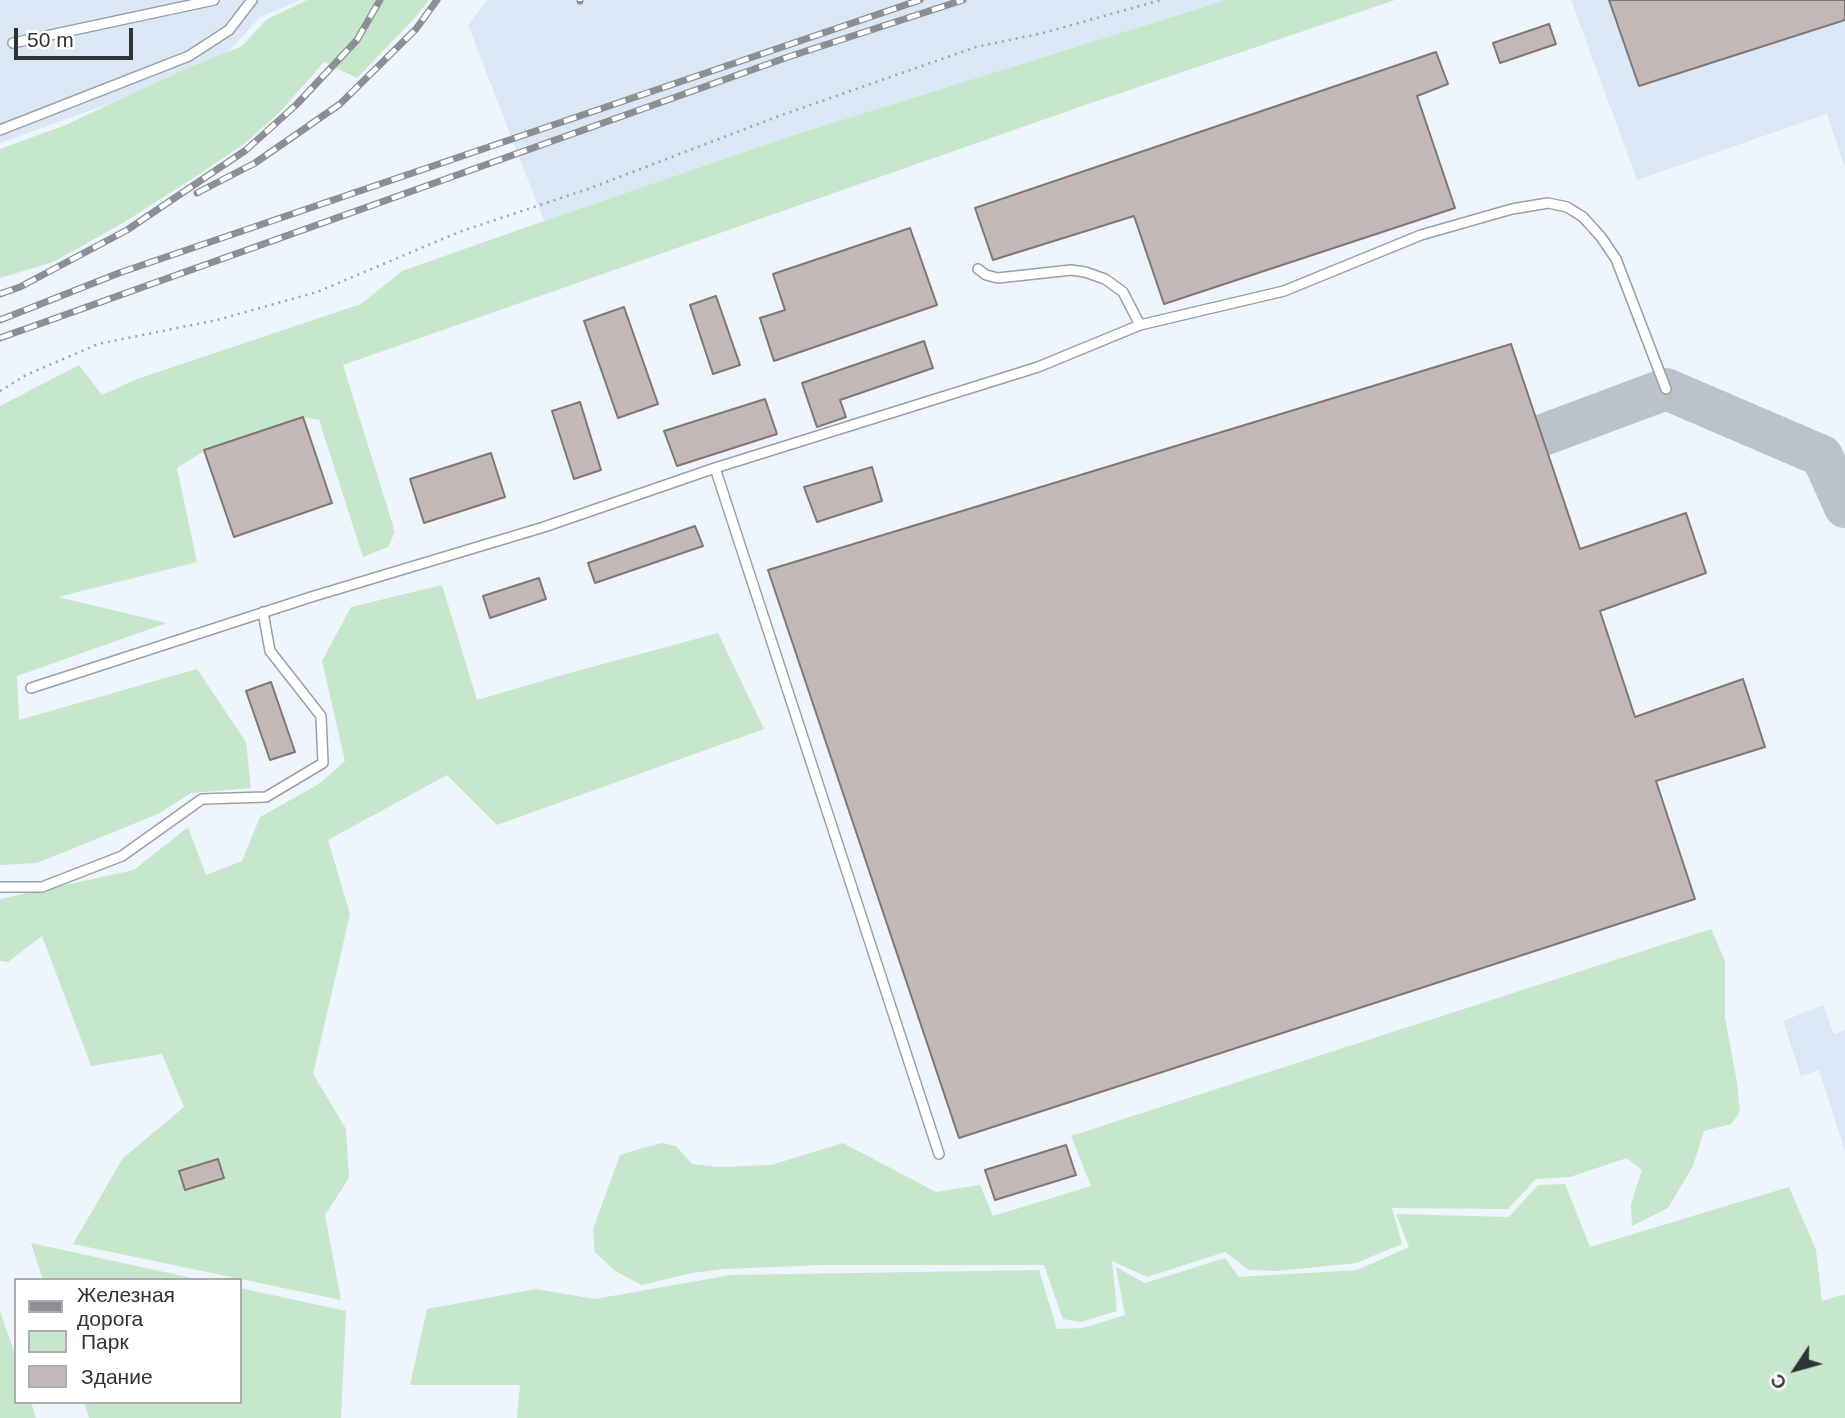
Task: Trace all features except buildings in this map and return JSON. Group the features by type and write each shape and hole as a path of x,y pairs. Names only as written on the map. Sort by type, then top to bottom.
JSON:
{"lane":[{"path":"13,44 214,0"},
{"path":"0,130 189,56 229,30 252,0"},
{"path":"31,688 263,612 544,527 715,468 1038,367 1140,325 1284,291 1421,235 1512,209 1548,203 1567,207 1583,217 1601,237 1616,259 1666,389"},
{"path":"978,269 986,275 998,278 1071,270 1085,272 1105,279 1123,292 1140,325"},
{"path":"715,468 939,1154"},
{"path":"0,887 42,887 122,856 202,799 266,797 323,763 321,716 270,650 263,612"}],"path":[{"path":"0,391 26,375 98,344 217,320 317,292 460,232 587,189 779,116 976,47 1043,33 1161,0"}],"shaded area":[{"path":"0,0 301,0 260,17 229,51 186,76 0,143"},
{"path":"487,0 1226,0 791,136 544,221 468,25"},
{"path":"1571,0 1845,0 1845,168 1827,114 1637,180"},
{"path":"1823,1005 1834,1034 1845,1030 1845,1151 1819,1070 1801,1076 1783,1021"}],"green space":[{"path":"307,0 429,0 357,78 324,62 281,111 244,144 195,177 123,223 53,262 0,278 0,149 63,126 242,46 266,20"},
{"path":"1226,0 1395,0 1091,103 343,365 395,532 388,547 363,557 319,420 303,417 204,451 177,468 197,562 58,597 167,623 17,676 19,720 197,669 246,742 251,788 191,793 158,814 37,863 0,865 0,406 79,365 102,395 137,379 361,304 402,271 544,221 791,136"},
{"path":"442,585 477,700 718,633 764,729 497,825 447,775 328,840 350,914 313,1074 346,1129 349,1178 325,1215 341,1300 73,1244 123,1158 184,1107 162,1054 91,1066 42,936 8,962 0,961 0,899 134,870 188,827 206,875 242,861 260,817 319,784 345,761 322,661 351,607"},
{"path":"1711,929 1725,961 1725,1018 1740,1112 1731,1124 1704,1131 1693,1166 1668,1208 1632,1226 1631,1204 1642,1170 1627,1158 1570,1177 1536,1179 1508,1209 1392,1208 1402,1244 1356,1263 1278,1271 1249,1270 1225,1252 1147,1277 1112,1261 1117,1311 1081,1322 1063,1319 1044,1265 822,1265 724,1269 692,1273 642,1285 615,1271 595,1252 593,1229 620,1155 639,1149 662,1143 676,1146 692,1164 720,1167 771,1165 843,1143 936,1192 980,1185 993,1216 1091,1186 1071,1136"},
{"path":"1565,1184 1590,1247 1789,1187 1816,1250 1822,1301 1845,1294 1845,1418 517,1418 520,1385 410,1385 427,1309 536,1289 595,1299 731,1275 1039,1270 1057,1329 1083,1328 1125,1315 1116,1267 1145,1283 1225,1258 1239,1277 1357,1270 1409,1247 1396,1214 1509,1217 1538,1185"},
{"path":"31,1243 192,1278 42,1278"},
{"path":"242,1288 346,1311 341,1418 89,1418 85,1404 242,1404"},
{"path":"0,1311 14,1352 14,1404 32,1404 36,1418 0,1418"}],"taxiway":[{"path":"1543,435 1666,389 1822,456 1845,507"}],"railway":[{"path":"0,294 20,287 127,230 246,150 296,105 357,40 380,0"},
{"path":"197,193 255,163 340,104 416,29 437,0"},
{"path":"0,320 119,273 920,0"},
{"path":"0,338 788,57 963,0"}]}
